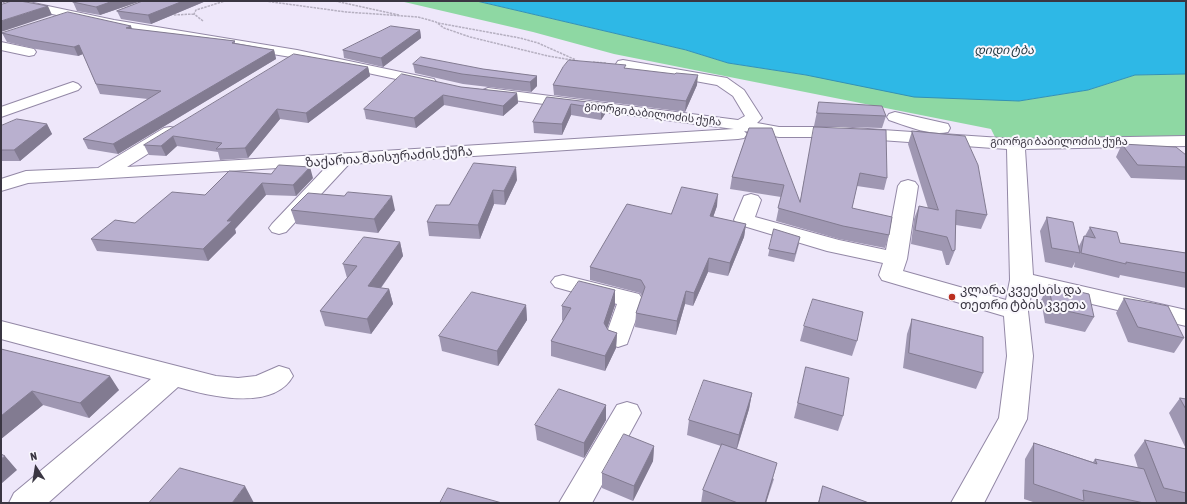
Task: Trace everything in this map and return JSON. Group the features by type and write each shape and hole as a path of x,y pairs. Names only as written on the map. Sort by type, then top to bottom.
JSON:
{"street":[{"path":"8,1 51,16 75,10 102,21 297,54 441,85"},
{"path":"102,21 122,14"},
{"path":"3,40 29,52"},
{"path":"277,66 297,54"},
{"path":"623,64 722,81 739,93 754,118 742,125"},
{"path":"1,112 73,87"},
{"name":"გიორგი ბაბილოძის ქუჩა","path":"471,90 742,125 779,132 838,132 1016,144 1186,141"},
{"path":"895,117 918,124 965,132 977,142"},
{"path":"101,174 182,124"},
{"name":"ზაქარია მაისურაძის ქუჩა","path":"1,185 26,177 343,160 779,132"},
{"path":"966,503 1013,419 1020,356 1016,311 1022,280 1016,144"},
{"path":"279,228 343,160"},
{"path":"908,186 896,259 890,275 1016,311"},
{"path":"751,200 744,220 835,246 896,259"},
{"path":"1022,280 1186,318"},
{"path":"563,282 631,300 618,338"},
{"path":"1,330 174,375 202,384 232,387 260,386 279,376"},
{"path":"25,503 174,375"},
{"path":"575,503 627,413"}],"path":[{"path":"225,1 202,7 196,10 194,14 227,42"},
{"path":"265,1 346,12 404,16"},
{"path":"335,1 404,16 436,22 532,42 580,61 548,56 470,37 444,28 436,22"},
{"path":"593,62 623,64"}],"green space":[{"path":"400,1 477,1 686,50 728,63 806,75 1019,101 1088,90 1135,75 1186,74 1186,137 996,139 991,129 614,54 533,32"}],"water":[{"name":"დიდი ტბა","path":"477,1 1186,1 1186,74 1135,75 1088,90 1019,101 914,97 806,75 728,63 686,50"}],"building":[{"path":"12,1 48,6 1,21 1,5"},
{"path":"113,1 96,7 73,2"},
{"path":"143,1 183,1 148,15 117,11"},
{"path":"68,12 131,26 126,28 235,41 232,43 274,50 113,144 83,139 161,91 96,84 79,45 74,47 2,33"},
{"path":"391,26 420,30 381,58 343,50"},
{"path":"294,54 368,67 306,113 277,109 245,148 216,149 222,143 173,136 161,146 144,145"},
{"path":"421,57 483,69 537,76 530,82 462,74 413,64"},
{"path":"569,60 626,65 624,68 675,74 698,75 686,101 553,85 563,67"},
{"path":"402,74 461,87 517,93 503,106 443,95 414,118 364,109"},
{"path":"547,97 605,104 601,109 571,104 562,124 533,122"},
{"path":"819,102 882,106 886,116 817,113"},
{"path":"17,119 47,124 14,150 1,150 1,126"},
{"path":"814,127 886,130 887,178 860,173 852,208 892,217 889,235 843,226 778,208 784,185 732,177 749,128 772,128 800,202"},
{"path":"912,131 965,136 978,165 987,215 956,210 955,250 952,251 947,237 915,230 919,206 938,210"},
{"path":"1122,144 1176,147 1186,155 1186,167 1138,165"},
{"path":"474,163 516,167 504,191 493,190 478,225 427,222 436,205 449,205"},
{"path":"279,165 310,167 293,185 262,183 227,221 232,221 203,249 91,239 115,220 135,223 172,192 205,195 229,171 271,174"},
{"path":"682,187 718,194 710,216 746,224 730,263 709,258 694,293 686,291 677,321 636,313 645,287 641,280 590,267 627,204 671,214"},
{"path":"348,192 392,196 374,219 291,210 308,193 344,196"},
{"path":"1047,217 1073,222 1080,253 1052,248"},
{"path":"1090,227 1117,232 1120,243 1186,253 1186,273 1126,262 1126,264 1081,253 1084,236 1095,238"},
{"path":"774,229 800,237 795,254 769,249"},
{"path":"364,237 400,242 368,286 389,289 367,319 320,311 357,266 343,264"},
{"path":"579,281 615,290 604,323 608,330 617,333 605,356 551,341 571,308 562,306"},
{"path":"1049,285 1089,294 1094,317 1053,308"},
{"path":"472,292 526,305 497,351 439,336"},
{"path":"1124,298 1168,306 1184,338 1138,327"},
{"path":"813,299 863,312 857,341 804,326"},
{"path":"912,319 983,337 983,373 909,353"},
{"path":"1,349 110,376 80,403 32,391 1,416"},
{"path":"806,367 849,378 843,416 798,403"},
{"path":"704,380 752,393 739,435 689,420"},
{"path":"559,389 606,405 584,443 535,425"},
{"path":"1180,398 1186,399 1186,409"},
{"path":"624,434 654,446 634,486 602,473"},
{"path":"1145,440 1186,449 1186,493 1164,488"},
{"path":"1034,443 1097,464 1095,459 1144,469 1157,503 1144,503 1083,490 1084,501 1034,484"},
{"path":"722,444 777,463 765,503 738,503 703,490"},
{"path":"180,468 245,486 232,503 149,503"},
{"path":"823,486 869,503 819,503"},
{"path":"448,488 502,503 440,503"}],"place":[{"name":"კლარა კვეესის და თეთრი ტბის კვეთა","path":"952,297"}]}
